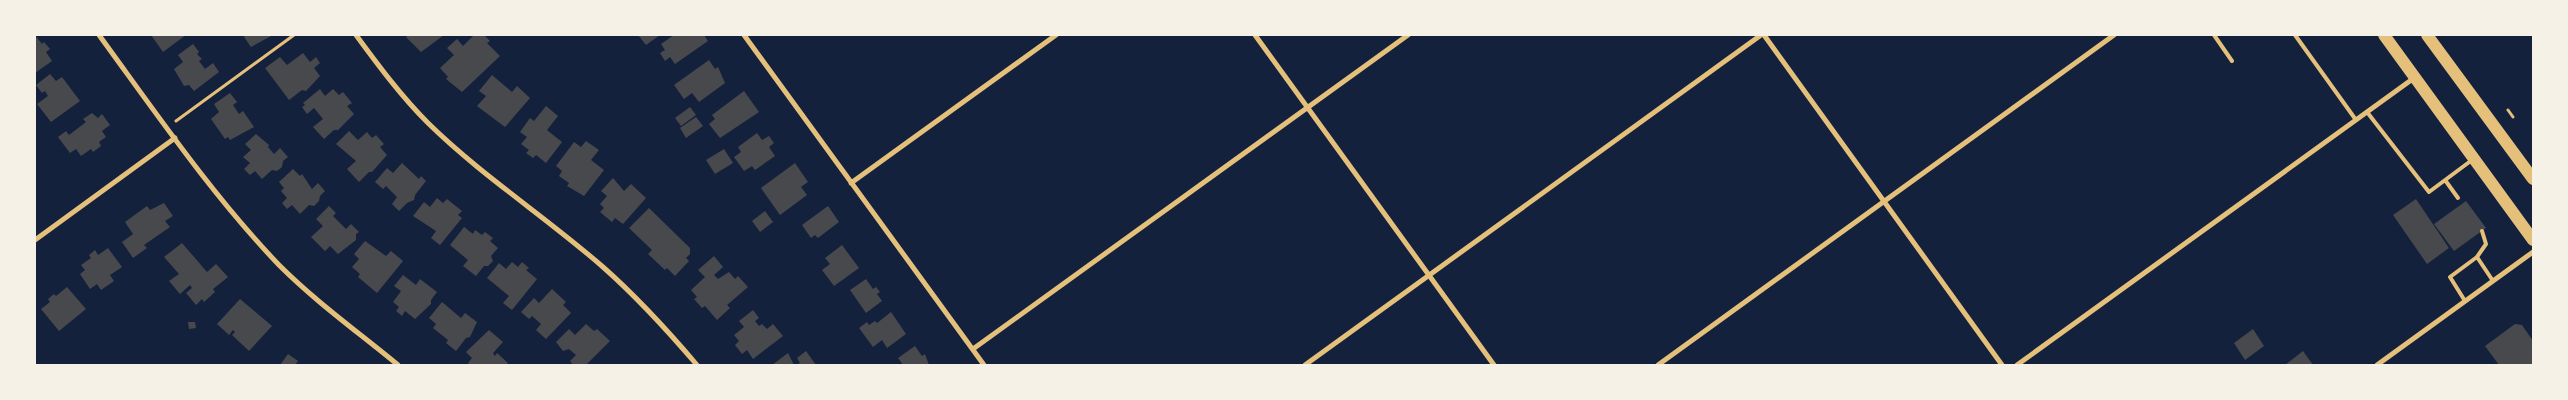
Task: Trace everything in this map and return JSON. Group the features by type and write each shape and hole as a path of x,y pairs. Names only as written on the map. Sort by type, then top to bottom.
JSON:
{"main road":[{"path":"2384,35 2533,240"},
{"path":"2427,35 2533,179"}],"street":[{"path":"99,35 167,128 247,230 281,266 346,324 398,365"},
{"path":"356,35 400,92 427,122 459,151 604,268 664,326 698,365"},
{"path":"744,35 984,365"},
{"path":"851,183 1056,35"},
{"path":"1255,35 1494,365"},
{"path":"973,349 1408,35"},
{"path":"1305,365 1763,35 2002,365"},
{"path":"1658,365 2114,35"},
{"path":"2017,365 2415,78"},
{"path":"35,240 175,138"},
{"path":"2377,365 2533,252"}],"lane":[{"path":"2214,35 2232,61"},
{"path":"2295,35 2356,120"},
{"path":"2367,112 2429,192 2474,158"},
{"path":"2445,180 2458,198"},
{"path":"2465,301 2450,277 2477,257 2486,244 2482,231"},
{"path":"2477,257 2493,281"}],"path":[{"path":"167,128 294,35"},
{"path":"2508,110 2513,117"}],"building":[{"path":"35,35 42,44 44,42 50,49 46,52 52,61 35,73"},
{"path":"151,35 186,35 163,52"},
{"path":"246,35 273,35 251,47 244,37"},
{"path":"409,35 444,35 421,52 406,37"},
{"path":"474,35 484,35 490,41 487,43 500,56 462,92 446,79 448,77 440,68 454,55 447,48 457,39 463,46"},
{"path":"638,35 660,35 646,45"},
{"path":"674,35 704,35 708,41 675,64 670,57 665,61 660,53 665,50 661,44"},
{"path":"193,44 199,52 197,54 202,59 199,61 205,69 213,63 219,72 194,91 189,85 184,86 174,69 183,62 178,55"},
{"path":"303,53 310,62 316,57 320,63 314,68 320,76 306,91 302,90 289,100 265,68 280,57 287,65"},
{"path":"709,60 715,69 718,67 725,83 699,102 692,93 684,99 674,85"},
{"path":"50,74 56,81 62,77 80,101 51,122 37,104 48,96 45,91 42,93 36,85"},
{"path":"492,75 512,92 517,86 530,98 505,127 477,106 486,96 479,91"},
{"path":"320,89 325,96 333,89 339,95 343,92 352,103 347,106 354,114 338,130 334,130 324,139 313,127 323,119 314,108 307,114 302,107 305,105 303,103"},
{"path":"744,91 759,112 720,138 709,124 715,119 712,115"},
{"path":"230,93 237,102 233,105 239,114 243,111 254,127 230,140 228,137 225,139 211,119 219,112 214,104"},
{"path":"546,106 558,116 547,130 562,142 546,163 536,155 533,158 526,153 529,150 521,144 527,137 520,132 530,118 534,121"},
{"path":"690,107 696,115 681,126 675,118"},
{"path":"92,113 98,118 102,114 110,125 102,131 106,137 99,142 101,146 93,152 91,149 81,156 76,149 70,153 58,137 66,131 69,135 86,122 83,119"},
{"path":"696,117 703,126 686,138 680,128"},
{"path":"349,131 358,140 367,132 372,138 376,135 384,144 380,147 387,155 372,172 369,172 359,182 347,169 356,161 336,144"},
{"path":"757,133 762,140 769,136 774,143 769,147 775,156 755,170 752,166 744,171 734,157 741,152 738,147"},
{"path":"256,134 269,145 268,147 274,154 280,148 288,157 283,161 282,167 277,171 272,170 262,179 255,171 250,175 244,169 250,163 243,157 251,150 245,144"},
{"path":"586,141 599,150 591,160 604,170 584,196 567,186 569,183 559,176 562,171 556,166 574,142 581,147"},
{"path":"724,149 733,163 715,174 706,160"},
{"path":"402,163 419,179 421,176 426,181 415,195 414,200 407,203 399,211 392,204 397,197 386,186 383,189 375,182 387,168 393,173"},
{"path":"795,163 808,182 801,187 807,195 780,215 761,188"},
{"path":"293,169 300,176 302,174 312,189 318,183 325,191 314,206 309,205 300,214 292,205 287,209 282,203 287,198 281,191 284,188 279,182"},
{"path":"613,178 624,191 631,184 646,198 623,224 615,218 612,222 600,212 604,208 600,204 607,196 601,191"},
{"path":"437,198 443,203 447,199 462,211 458,215 462,218 440,245 431,238 436,231 413,216 424,202 430,207"},
{"path":"2416,199 2449,248 2427,264 2393,215"},
{"path":"2466,201 2486,228 2454,251 2434,224"},
{"path":"164,203 173,216 165,221 170,227 144,245 147,248 133,258 122,242 133,234 125,222 147,206 150,210"},
{"path":"329,206 336,213 333,216 346,229 351,224 359,232 356,234 356,240 338,254 330,246 325,251 311,237 323,226 316,219"},
{"path":"828,206 839,222 818,238 815,235 811,238 802,225"},
{"path":"649,208 690,248 690,254 686,258 689,261 675,276 667,268 665,270 648,254 652,250 629,228"},
{"path":"765,211 773,222 760,232 752,221"},
{"path":"464,227 473,234 475,230 482,235 485,232 493,238 490,241 498,248 491,256 493,261 488,266 484,266 476,276 463,266 468,260 450,245"},
{"path":"365,241 386,256 391,251 403,261 377,293 358,277 360,274 352,267 359,259 354,254"},
{"path":"182,243 207,272 216,264 228,277 213,289 215,292 204,302 202,299 196,305 186,293 192,288 190,285 180,294 169,281 179,274 164,257"},
{"path":"842,245 859,268 834,286 822,270 830,264 825,258"},
{"path":"108,248 122,267 110,275 114,281 101,290 97,284 90,289 80,274 85,270 81,265 91,258 89,255 95,250 98,255"},
{"path":"714,256 723,267 714,275 718,279 729,272 735,279 738,276 748,287 727,305 730,308 717,320 705,306 702,308 694,299 697,297 691,290 705,277 698,270"},
{"path":"512,262 518,267 522,262 529,268 526,270 537,279 512,310 503,303 509,296 487,278 499,263 506,269"},
{"path":"403,275 416,285 420,279 437,292 431,300 431,304 415,319 405,311 402,316 396,311 399,307 393,302 401,291 394,286"},
{"path":"866,279 873,289 876,287 880,292 877,294 882,301 866,313 850,290"},
{"path":"67,287 86,309 59,331 41,309 50,302 48,299 54,294 56,296"},
{"path":"552,289 566,302 563,305 571,313 546,339 536,330 541,324 532,316 529,319 521,312 534,298 539,303"},
{"path":"240,299 272,326 249,351 232,335 235,332 233,330 229,335 217,324"},
{"path":"442,302 461,318 465,313 477,322 470,337 466,338 456,351 446,343 448,340 433,328 436,324 429,318"},
{"path":"753,310 759,318 755,321 759,326 762,324 767,329 773,324 783,336 753,359 747,350 742,354 735,345 739,341 734,335 744,327 739,321"},
{"path":"891,312 906,334 887,348 882,340 873,347 859,328 867,322 869,325 875,321 877,323"},
{"path":"188,322 195,322 196,328 189,329"},
{"path":"586,324 594,331 597,329 610,341 586,365 573,365 570,361 576,355 569,349 563,351 556,342 569,329 575,335"},
{"path":"2515,324 2522,325 2533,341 2533,365 2499,365 2485,346"},
{"path":"2253,329 2264,346 2245,360 2234,343"},
{"path":"489,330 503,342 493,353 495,356 497,353 508,363 506,365 470,365 468,363 472,358 466,352"},
{"path":"915,346 922,356 925,354 929,365 903,365 898,358"},
{"path":"806,351 816,365 796,365 800,363 797,358"},
{"path":"2303,351 2313,365 2285,365"},
{"path":"788,353 794,365 772,365"},
{"path":"288,354 298,361 295,365 280,365"}]}
